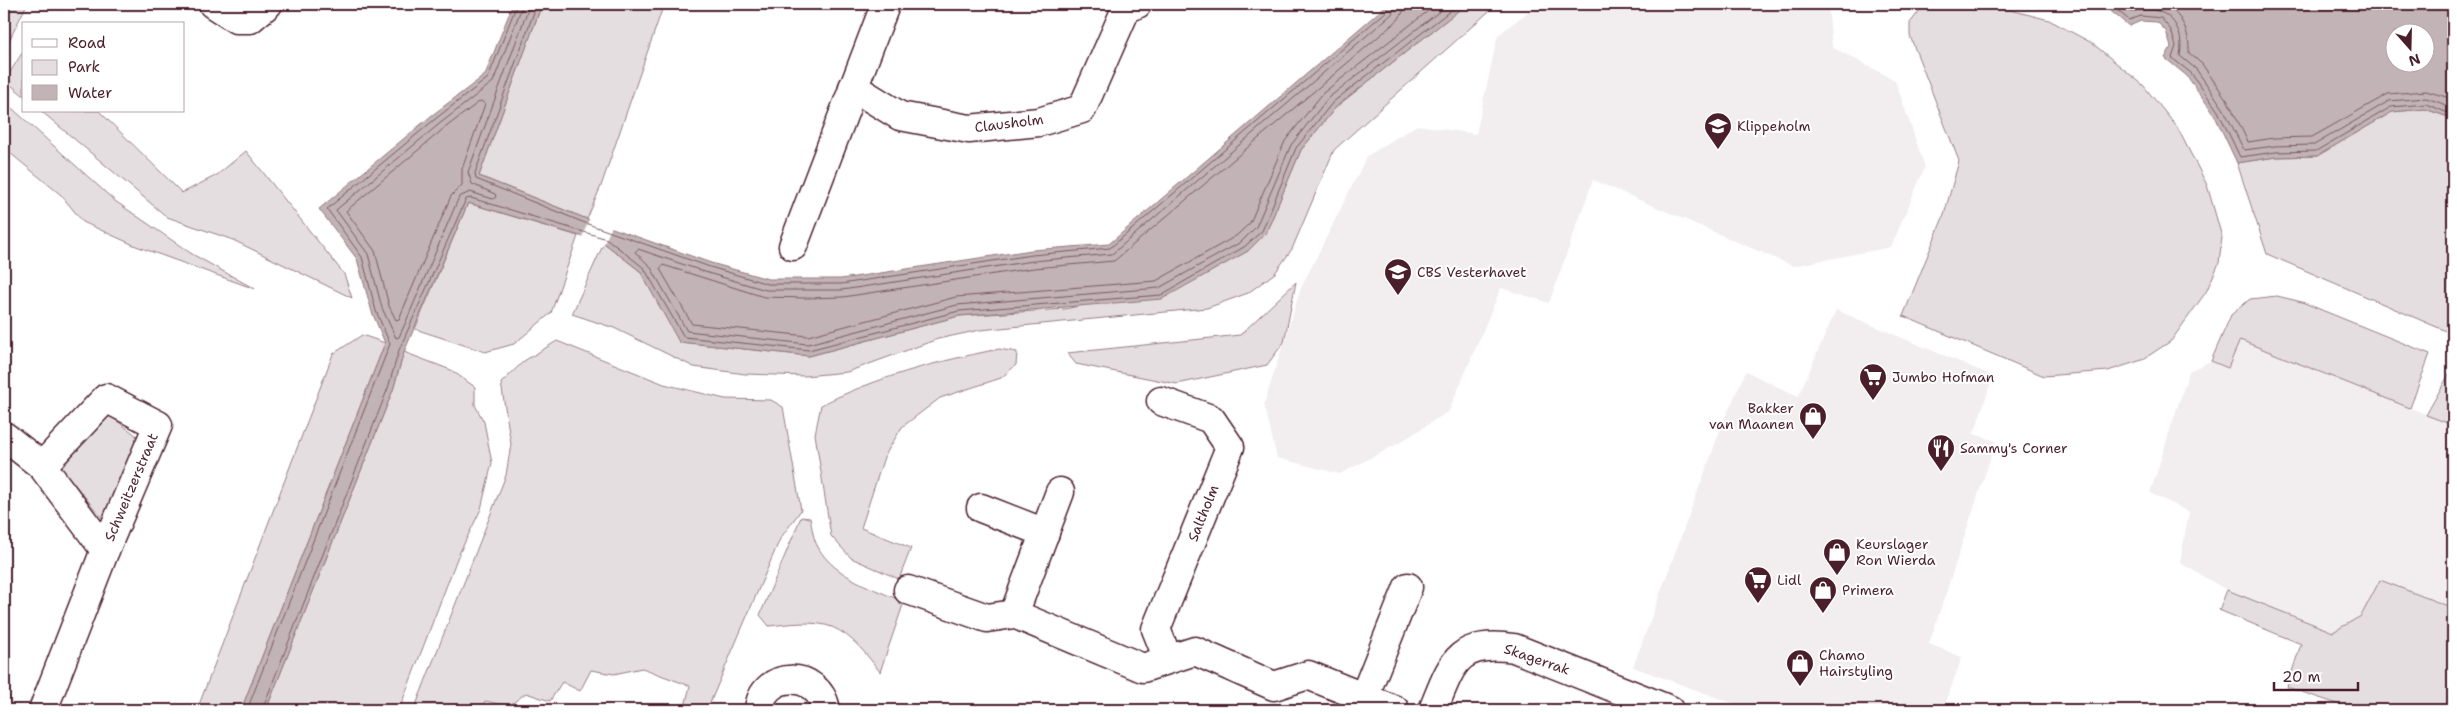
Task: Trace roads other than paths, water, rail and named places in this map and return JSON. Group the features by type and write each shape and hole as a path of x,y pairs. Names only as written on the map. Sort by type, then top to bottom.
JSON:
{"street":[{"path":"213,4 236,19 250,19 268,4"},
{"path":"793,246 884,8 882,4"},
{"name":"Clausholm","path":"853,88 900,116 970,128 1039,122 1082,108 1126,9 1137,4"},
{"name":"Schweitzerstraat","path":"42,466 106,398 158,425 105,550 43,710"},
{"name":"Saltholm","path":"1161,400 1211,419 1230,447 1156,629 1168,659"},
{"name":"Schweitzerstraat","path":"4,436 42,466 105,550"},
{"path":"1014,614 1060,492"},
{"path":"981,508 1045,533"},
{"path":"1364,697 1408,587"},
{"path":"908,590 987,618 1014,614 1143,668 1195,650 1274,686 1308,675 1395,710"},
{"name":"Skagerrak","path":"1433,710 1450,667 1464,654 1476,648 1498,646 1514,648 1670,710"},
{"path":"759,710 764,695 772,687 780,682 791,679 803,681 819,691 825,701 826,710"}],"water":[{"path":"513,4 542,4 479,176 587,219 711,263 768,279 841,279 1032,250 1109,244 1388,4 1467,4 1337,106 1301,150 1266,233 1248,251 1162,299 959,316 809,356 679,342 640,271 604,243 468,203 404,352 393,390 266,710 241,710 385,343 372,312 357,259 319,209 431,116 485,75"},
{"path":"2102,4 2453,4 2453,122 2448,117 2425,109 2392,112 2317,156 2276,157 2237,163 2214,114 2187,76 2165,58 2171,47 2166,31 2157,22 2141,21 2129,26"}],"place":[{"name":"Klippeholm","path":"1718,150"},
{"name":"CBS Vesterhavet","path":"1398,296"},
{"name":"Jumbo Hofman","path":"1873,401"},
{"name":"Bakker van Maanen","path":"1813,440"},
{"name":"Sammy's Corner","path":"1941,472"},
{"name":"Keurslager Ron Wierda","path":"1837,576"},
{"name":"Lidl","path":"1758,604"},
{"name":"Primera","path":"1823,614"},
{"name":"Chamo Hairstyling","path":"1800,687"}]}
